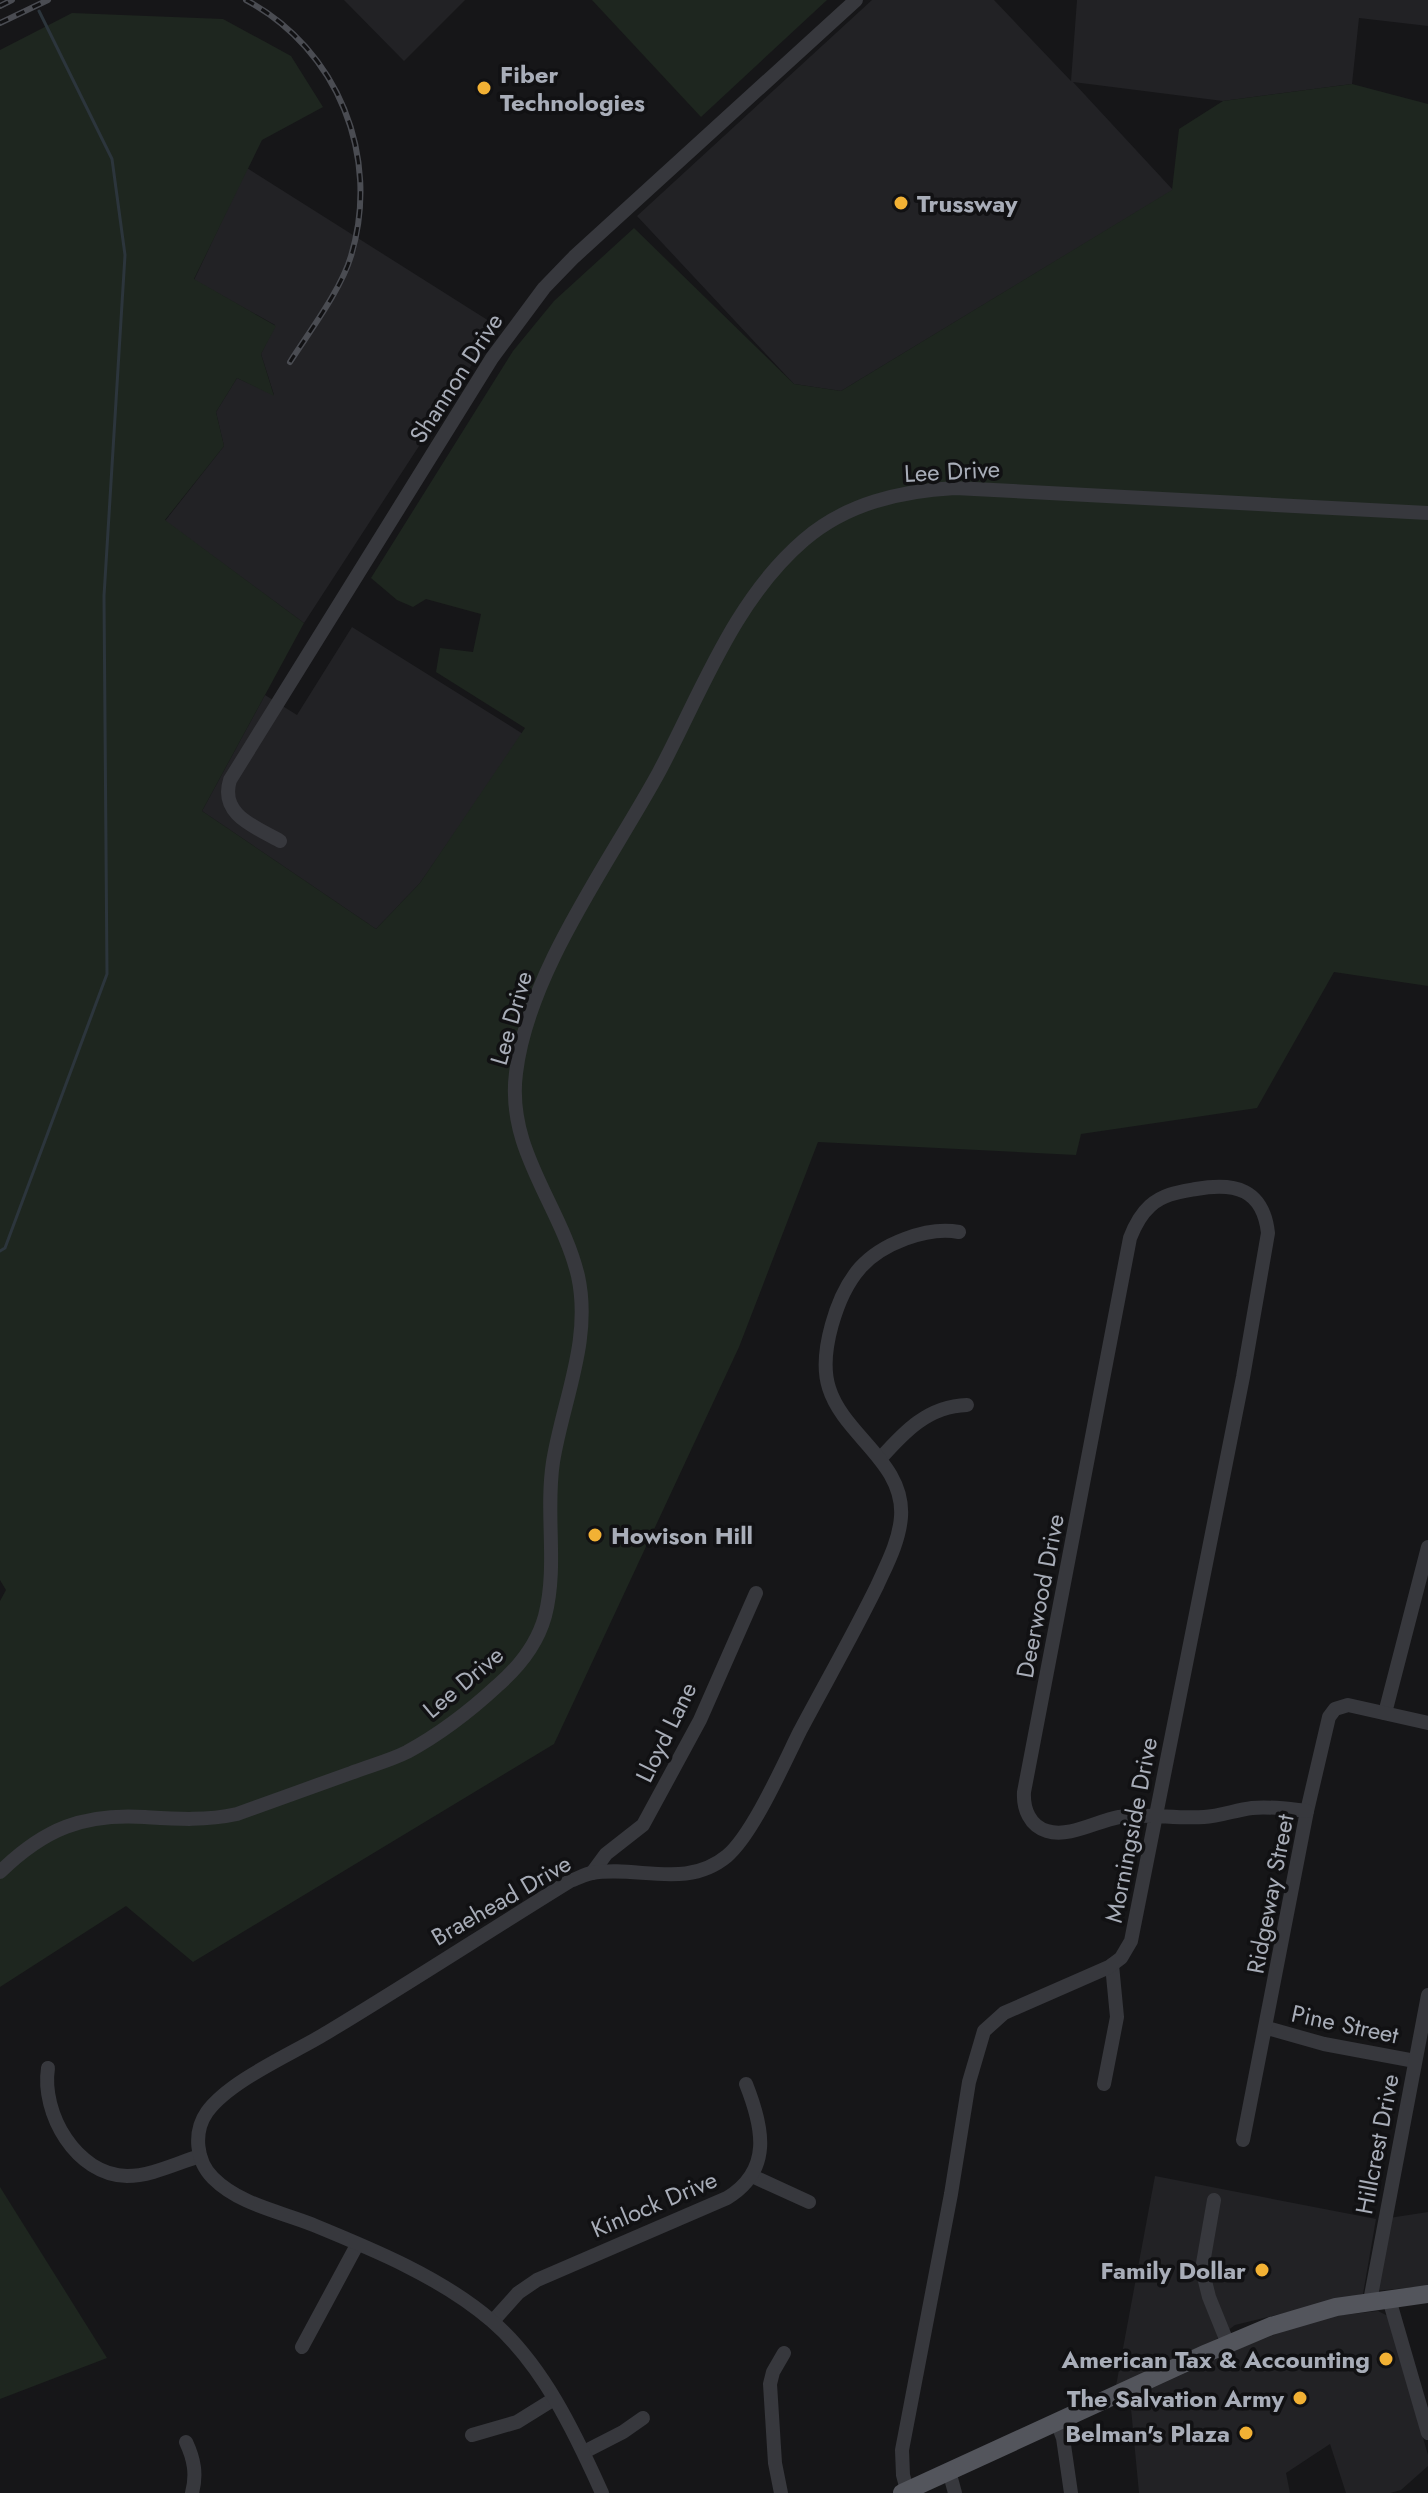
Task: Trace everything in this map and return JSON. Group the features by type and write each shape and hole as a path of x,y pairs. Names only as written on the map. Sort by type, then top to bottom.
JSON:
{"main road":[{"path":"904,2492 1228,2344 1298,2317 1379,2300 1428,2294"}],"street":[{"name":"Shannon Drive","path":"280,841 237,815 228,801 230,780 492,358 544,288 574,257 856,0"},
{"name":"Lee Drive","path":"0,1872 34,1841 74,1822 124,1816 194,1820 228,1816 393,1758 463,1716 526,1657 543,1624 548,1603 553,1464 575,1369 582,1322 580,1287 572,1256 527,1157 517,1127 514,1098 520,1049 542,982 557,950 660,769 731,631 768,578 802,541 837,517 877,500 955,488 1428,513"},
{"name":"Deerwood Drive","path":"1248,1193 1215,1185 1168,1195 1157,1200 1141,1215 1130,1238 1024,1792 1027,1814 1047,1831 1068,1831 1140,1815 1207,1817 1256,1807 1307,1811"},
{"name":"Morningside Drive","path":"1112,1965 1121,1958 1131,1941 1266,1254 1267,1222 1259,1205 1248,1193"},
{"name":"Braehead Drive","path":"200,2156 198,2138 204,2116 238,2085 570,1881 592,1873 689,1874 727,1857 746,1832 894,1550 901,1509 892,1475 848,1420 829,1388 826,1361 832,1325 851,1279 872,1257 926,1234 959,1232"},
{"path":"880,1459 926,1415 942,1408 967,1405"},
{"path":"1428,1547 1385,1713 1428,1723"},
{"name":"Lloyd Lane","path":"592,1873 606,1854 643,1825 700,1720 756,1593"},
{"name":"Ridgeway Street","path":"1243,2140 1307,1811 1330,1714 1348,1705 1385,1713"},
{"path":"904,2492 902,2450 979,2040 989,2024 1004,2013 1112,1965 1117,2017 1104,2084"},
{"name":"Hillcrest Drive","path":"1379,2300 1428,1995"},
{"name":"Pine Street","path":"1267,2028 1324,2044 1415,2061"},
{"path":"48,2068 47,2096 59,2127 83,2157 98,2169 131,2176 200,2156 211,2177 232,2193 357,2245 419,2274 474,2306 514,2343 554,2399 584,2452 602,2493"},
{"name":"Kinlock Drive","path":"493,2321 518,2293 537,2280 738,2191 752,2176 760,2158 753,2102 746,2084"},
{"path":"752,2176 809,2202"},
{"path":"1214,2200 1202,2269 1209,2297 1228,2344"},
{"path":"302,2347 357,2245"},
{"path":"1379,2300 1428,2433"},
{"path":"781,2493 775,2463 770,2384 784,2353"},
{"path":"472,2435 517,2422 554,2399"},
{"path":"584,2452 643,2418"},
{"path":"1057,2422 1063,2438 1071,2493"},
{"path":"186,2442 195,2472 192,2493"},
{"path":"949,2471 955,2493"}],"shaded area":[{"path":"344,0 465,0 404,61"},
{"path":"592,0 827,0 701,117"},
{"name":"Trussway","path":"872,0 994,0 1071,81 1077,0 1428,0 1428,26 1359,18 1352,84 1223,101 1073,82 1173,190 841,391 794,384 637,216"},
{"path":"72,13 223,19 291,56 323,107 262,140 194,279 276,326 261,354 274,396 237,378 216,412 224,446 165,520 304,623 202,811 376,929 420,883 525,728 436,672 440,648 473,652 481,614 426,599 413,607 397,600 371,578 513,351 554,301 634,228 794,384 841,391 1172,190 1179,129 1223,101 1352,84 1428,104 1428,986 1334,972 1257,1108 1081,1134 1076,1155 818,1142 739,1347 554,1744 193,1962 126,1906 0,1987 0,1601 6,1590 0,1580 0,50"},
{"path":"247,168 497,326 304,623 165,521 224,446 216,412 237,378 274,395 261,354 275,325 194,280"},
{"path":"352,627 523,734 420,883 376,929 202,811 265,695 297,715"},
{"path":"1155,2176 1376,2219 1363,2294 1235,2325 1210,2344 1116,2386"},
{"path":"0,2187 107,2358 0,2399"},
{"path":"1428,2212 1428,2286 1375,2291 1389,2218"},
{"name":"Belman's Plaza","path":"1378,2311 1388,2316 1428,2455 1428,2466 1401,2490 1346,2493 1330,2444 1286,2473 1290,2493 1139,2493 1130,2398 1284,2331 1334,2316"}],"waterway":[{"path":"0,1251 5,1248 107,974 104,596 125,255 112,159 39,11"}],"railway":[{"path":"0,6 12,0"},
{"path":"0,23 48,0"},
{"path":"246,0 278,21 305,47 328,76 344,109 355,144 360,181 359,219 346,269 332,297 290,362"}],"place":[{"name":"Fiber Technologies","path":"484,88"},
{"name":"Trussway","path":"901,203"},
{"name":"Howison Hill","path":"595,1535"},
{"name":"Family Dollar","path":"1262,2270"},
{"name":"American Tax & Accounting","path":"1386,2359"},
{"name":"The Salvation Army","path":"1300,2398"},
{"name":"Belman's Plaza","path":"1246,2433"}]}
